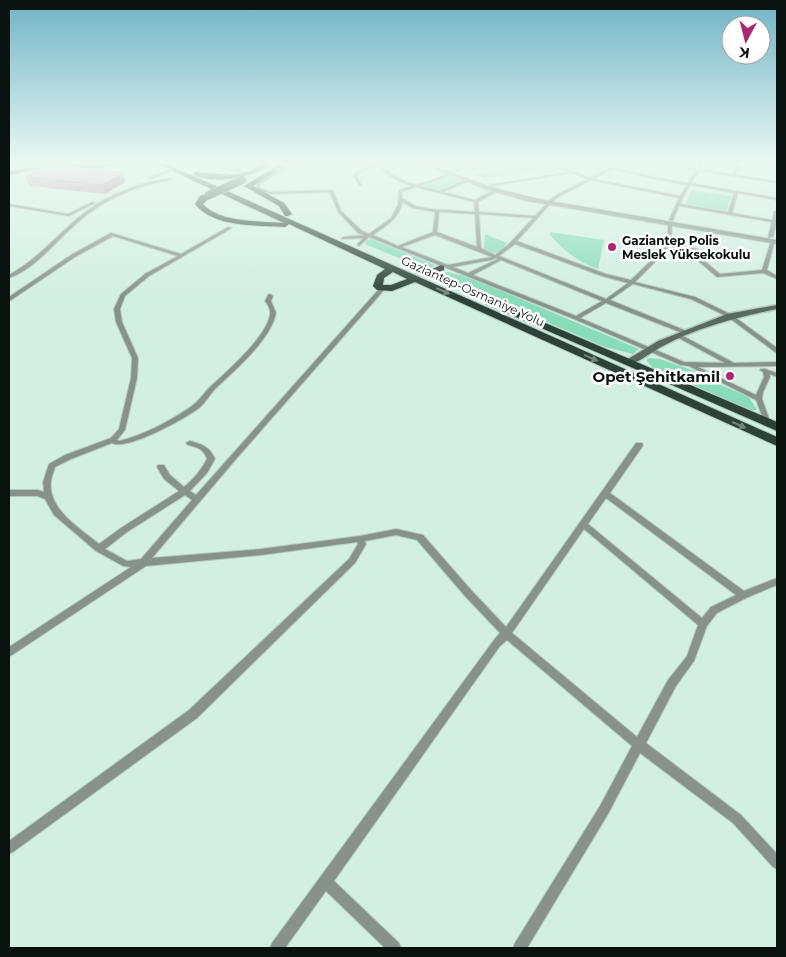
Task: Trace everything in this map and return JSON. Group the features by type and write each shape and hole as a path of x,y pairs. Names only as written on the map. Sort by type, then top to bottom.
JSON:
{"highway":[{"path":"201,208 205,212 229,219 297,226"},
{"path":"209,208 223,215 245,213 248,208"},
{"name":"Gaziantep-Osmaniye Yolu","path":"257,208 777,442"},
{"name":"Gaziantep-Osmaniye Yolu","path":"273,208 344,238 365,239 628,362 774,424"},
{"path":"284,208 288,214"},
{"path":"431,272 444,267"},
{"path":"392,268 380,277 378,286 382,289 392,288 412,280"}],"main road":[{"path":"628,362 683,334 730,316 776,308"}],"street":[{"path":"21,208 69,214 83,208"},
{"path":"9,276 40,257 73,224 94,208"},
{"path":"338,208 365,239 398,247 690,365 759,399 774,424"},
{"path":"393,219 398,213 399,208"},
{"path":"407,211 413,208"},
{"path":"419,208 536,218"},
{"path":"477,208 479,248"},
{"path":"444,267 496,256 514,242 545,208"},
{"path":"584,208 774,240"},
{"path":"576,318 607,300 632,282 669,245 670,222 677,208"},
{"path":"695,208 776,222"},
{"path":"730,213 732,208"},
{"path":"435,233 437,210"},
{"path":"764,270 774,240 777,212"},
{"path":"365,239 400,215"},
{"path":"230,228 148,275 123,295 117,309 119,322 135,358 134,378 122,430 113,440 68,457 52,466 47,482 48,497 57,513 99,549 126,564 142,564 360,539 396,532 420,537 507,633 639,746 737,819 777,863"},
{"path":"398,247 435,233 479,248 607,300 683,334 734,364"},
{"path":"9,299 74,256 113,234 181,255"},
{"path":"514,242 588,270 693,298 730,316 777,351"},
{"path":"669,245 696,250 699,259 719,276 764,270 777,278"},
{"path":"469,276 499,260 496,256"},
{"path":"769,256 777,258"},
{"path":"9,652 142,564 382,289"},
{"path":"113,440 118,444 126,442 198,405 239,363 259,339 273,316 273,310 268,301 270,296"},
{"path":"752,364 777,375"},
{"path":"690,365 777,364"},
{"path":"759,399 767,377 766,371"},
{"path":"99,549 184,490 203,473 211,458 205,448 190,443"},
{"path":"277,948 326,882 429,734 497,643 507,633 639,445"},
{"path":"161,467 164,473 197,500"},
{"path":"9,494 38,493 48,497"},
{"path":"606,493 743,595"},
{"path":"583,524 704,624"},
{"path":"9,848 193,714 352,561 362,544 360,539"},
{"path":"520,948 604,810 672,683 692,658 704,624 714,610 777,581"},
{"path":"326,882 394,948"}],"green space":[{"path":"703,208 727,208 726,211"},
{"path":"550,232 604,240 598,269 584,263 566,251 555,241"},
{"path":"485,234 507,243 499,252 490,253 484,249"},
{"path":"371,239 435,265 428,270 365,244 366,241"},
{"path":"448,272 468,277 639,349 633,354 605,347 435,274"},
{"path":"649,358 660,359 709,376 707,379 749,397 757,410 751,410 652,367 646,360"}],"tunnel":[{"path":"412,280 431,272"}],"tram line":[{"path":"583,208 777,241"}],"place":[{"name":"Gaziantep Polis Meslek Yüksekokulu","path":"612,247"},
{"name":"Opet Şehitkamil","path":"730,376"}]}
